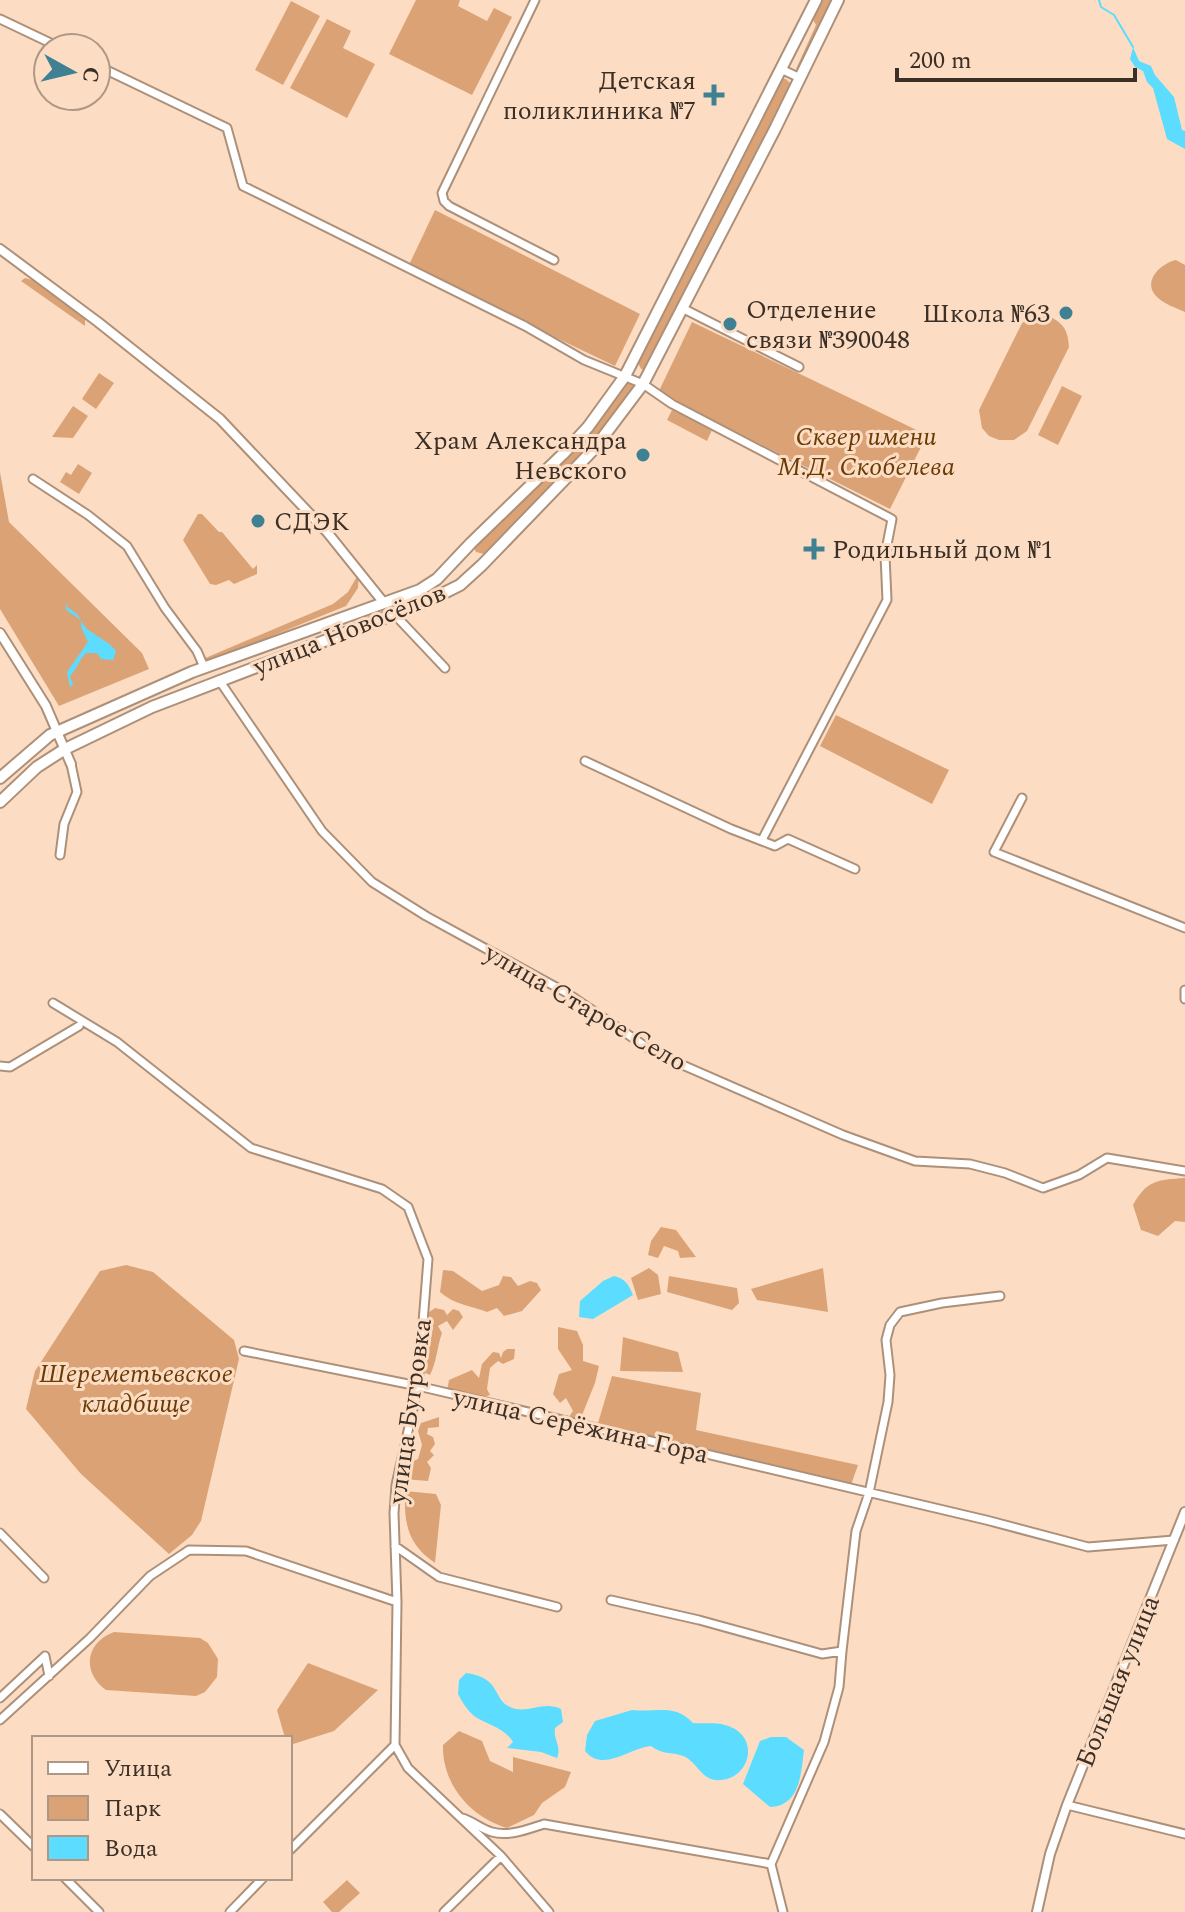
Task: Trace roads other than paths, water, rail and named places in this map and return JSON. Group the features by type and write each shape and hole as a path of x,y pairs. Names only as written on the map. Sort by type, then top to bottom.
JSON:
{"main road":[{"name":"улица Новосёлов","path":"0,778 57,732 204,667 420,590 437,579 563,454 588,427 625,376 816,0"},
{"name":"улица Новосёлов","path":"0,802 37,767 65,749 152,707 448,592 482,565 594,449 643,384 684,309 838,0"}],"street":[{"path":"535,0 442,193 449,206 554,260"},
{"path":"0,19 32,34"},
{"path":"781,69 800,78"},
{"path":"112,73 227,128 243,186 525,326 584,360 643,384 672,404 892,519 885,555 887,600 762,840"},
{"path":"0,249 220,419 327,532 384,603"},
{"path":"684,309 799,367"},
{"path":"33,479 88,515 127,546 165,608 197,651 204,667"},
{"path":"395,615 445,668"},
{"path":"0,633 46,706 71,764 77,792 64,824 60,855"},
{"name":"улица Старое Село","path":"219,680 322,831 372,882 426,916 567,993 655,1053 843,1135 915,1161 970,1164 1043,1188 1079,1175 1107,1158 1185,1171"},
{"path":"585,761 731,829 775,846 788,839 855,869"},
{"path":"1022,798 994,852 1185,928"},
{"name":"улица Бугровка","path":"53,1003 117,1042 251,1148 382,1189 408,1207 428,1259 418,1386 396,1485 395,1745"},
{"path":"0,1066 10,1067 79,1026"},
{"path":"783,1912 771,1864 824,1742 839,1687 856,1531 869,1493 888,1402 890,1375 886,1340 890,1325 900,1312 1000,1296"},
{"name":"улица Серёжина Гора","path":"244,1351 418,1386 1088,1547 1174,1540"},
{"name":"Большая улица","path":"1037,1912 1050,1854 1067,1805 1185,1512"},
{"path":"0,1533 44,1578"},
{"path":"395,1546 439,1577 557,1607"},
{"path":"0,1720 90,1638 150,1576 189,1550 246,1551 397,1602"},
{"path":"611,1600 699,1620 822,1654 842,1651"},
{"path":"0,1698 45,1656 49,1676"},
{"path":"292,1848 395,1745 408,1768 501,1856 549,1912"},
{"path":"1067,1805 1185,1834"},
{"path":"0,1814 32,1845"},
{"path":"462,1818 494,1833 509,1834 544,1824 771,1864"},
{"path":"444,1912 501,1856"},
{"path":"67,1880 99,1912"},
{"path":"230,1912 261,1880"}],"water":[{"path":"1133,47 1139,61 1151,66 1174,97 1182,130 1185,131 1185,149 1167,139 1153,88 1143,71 1135,67 1130,59"},
{"path":"67,602 68,608 81,620 66,610"},
{"path":"81,620 116,651 113,660 101,659 97,653 86,653 70,676 73,685 70,687 67,672 88,642"},
{"path":"614,1276 626,1283 633,1295 593,1319 579,1317 580,1301 603,1281"},
{"path":"466,1673 486,1679 510,1707 548,1706 561,1709 563,1722 555,1728 559,1750 557,1758 541,1752 507,1748 513,1742 509,1737 474,1716 458,1694 459,1680"},
{"path":"632,1710 672,1711 693,1723 721,1724 737,1730 748,1748 744,1767 727,1779 715,1780 705,1776 685,1757 651,1746 608,1760 592,1757 585,1751 587,1735 595,1721"},
{"path":"786,1737 804,1750 800,1778 793,1795 788,1801 770,1807 743,1784 760,1741"}],"waterway":[{"path":"1099,0 1101,7 1114,15 1133,47"}],"place":[{"name":"Детская поликлиника №7","path":"714,95"},
{"name":"Школа №63","path":"1066,313"},
{"name":"Отделение связи №390048","path":"730,324"},
{"name":"Храм Александра Невского","path":"643,455"},
{"name":"СДЭК","path":"258,521"},
{"name":"Родильный дом №1","path":"814,549"}],"park label":[{"name":"Сквер имени М.Д. Скобелева","path":"866,451"},
{"name":"Шереметьевское кладбище","path":"136,1388"}]}
